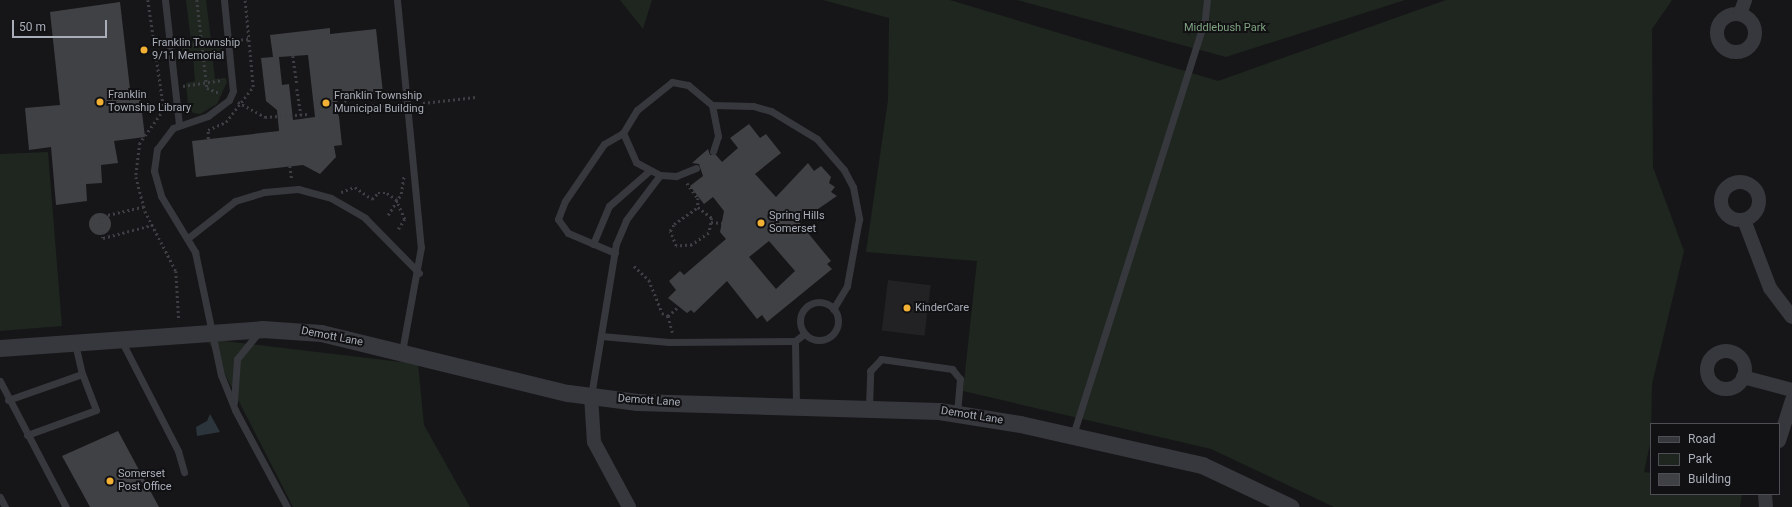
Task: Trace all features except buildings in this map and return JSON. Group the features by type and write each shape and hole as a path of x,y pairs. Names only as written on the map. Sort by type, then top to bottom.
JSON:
{"street":[{"path":"1740,14 1745,0"},
{"path":"1744,220 1770,288 1792,317"},
{"name":"Demott Lane","path":"0,348 262,329 321,333 591,396 637,402 796,407 869,407 957,414 1073,435 1202,465 1291,507"},
{"path":"1743,377 1792,390"},
{"path":"591,396 594,442 629,507"},
{"path":"1780,438 1792,400"},
{"path":"1765,495 1766,507"}],"lane":[{"path":"165,0 179,125"},
{"path":"224,0 234,83 230,98 208,116 179,125 157,149 154,171 161,196 188,238 195,252 221,375 235,410 287,507"},
{"path":"397,0 415,161 421,247 419,273 402,352"},
{"path":"1073,435 1205,18 1207,0"},
{"path":"615,253 568,233 558,219 565,202 604,144 624,133 638,110 672,82 701,93 712,105 718,136 713,151"},
{"path":"712,105 753,106 771,111 817,140 844,170 853,187 858,219 847,286 834,309 837,327 829,337 817,340 804,334"},
{"path":"624,133 636,162 649,171 660,176 676,176 696,168"},
{"path":"593,244 609,206 649,171"},
{"path":"591,396 615,253 626,220 660,176"},
{"path":"188,238 235,201 264,192 298,189 331,198 364,218 419,273"},
{"path":"804,334 800,318 805,308 822,302 834,309"},
{"path":"235,410 237,359 262,329"},
{"path":"601,336 676,342 795,341 804,334"},
{"path":"121,340 178,451 184,472"},
{"path":"795,341 796,407"},
{"path":"27,435 96,410 82,374 75,343"},
{"path":"869,407 870,370 881,359 952,369 960,379 957,414"},
{"path":"8,400 82,374"},
{"path":"0,381 8,400 66,507"},
{"path":"0,497 5,507"}],"path":[{"path":"197,0 207,88 230,98 265,117 310,114"},
{"path":"154,49 249,39"},
{"path":"293,56 297,83"},
{"path":"158,89 224,80"},
{"path":"298,89 300,115"},
{"path":"343,96 348,105 399,105 400,113"},
{"path":"423,103 476,97"},
{"path":"290,166 291,180 298,181"},
{"path":"388,215 398,202 404,171"},
{"path":"687,183 698,198 698,207"},
{"path":"338,191 343,193 355,187 372,199 378,193 387,193 398,202 404,219 398,230"},
{"path":"144,207 101,217 103,238 152,225"},
{"path":"698,207 712,218 709,233 692,245 676,246 670,231 674,224 698,207"},
{"path":"711,222 722,223"},
{"path":"634,266 649,280 659,308 668,316 676,342"},
{"path":"668,316 677,308"}],"shaded area":[{"name":"KinderCare","path":"888,280 931,285 924,336 882,331"},
{"path":"210,414 220,432 197,436 196,427 207,421"}],"green space":[{"path":"186,0 206,0 211,40 220,38 223,50 212,53 215,79 226,78 227,82 217,104 200,114 193,113 188,106 186,83 195,81 193,55 183,57 182,44 191,42"},
{"path":"620,0 652,0 643,29"},
{"path":"823,0 950,0 1218,81 1446,0 1672,0 1652,29 1653,167 1684,251 1652,384 1650,444 1644,472 1650,473 1650,495 1742,495 1740,507 1334,507 1211,449 963,391 977,261 866,252 888,100 889,18"},
{"name":"Middlebush Park","path":"1017,0 1405,0 1226,57"},
{"path":"48,152 62,326 0,331 0,154"},
{"path":"207,339 418,364 424,425 470,507 293,507"}],"place":[{"name":"Franklin Township 9/11 Memorial","path":"144,50"},
{"name":"Franklin Township Library","path":"100,102"},
{"name":"Franklin Township Municipal Building","path":"326,103"},
{"name":"Spring Hills Somerset","path":"761,223"},
{"name":"KinderCare","path":"907,308"},
{"name":"Somerset Post Office","path":"110,481"}]}
